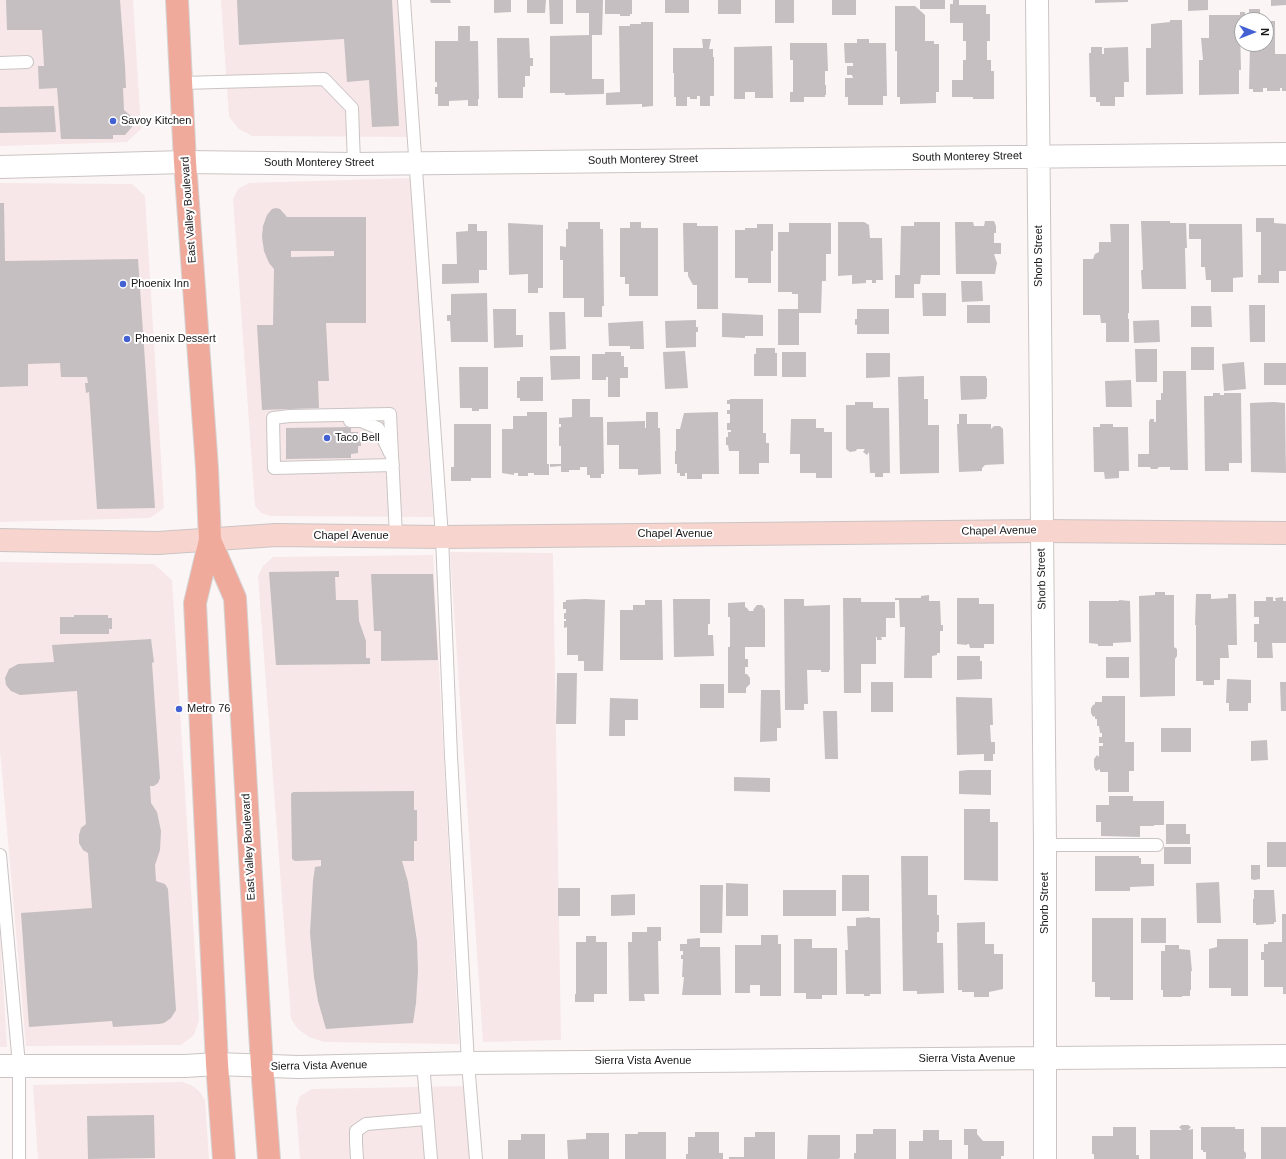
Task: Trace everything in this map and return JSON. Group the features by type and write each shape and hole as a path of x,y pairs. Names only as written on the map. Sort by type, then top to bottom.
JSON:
{"main road":[{"name":"East Valley Boulevard","path":"177,0 185,162 203,396 210,540 195,603 217,1064 224,1159"},
{"name":"East Valley Boulevard","path":"210,540 235,598 262,1066 270,1159"}],"street":[{"name":"Shorb Street","path":"1036,0 1039,156 1045,845 1045,1159"},
{"name":"South Monterey Street","path":"0,167 185,162 354,164 1286,154"},
{"name":"Chapel Avenue","path":"0,540 158,543 276,536 1042,531 1286,533"},
{"name":"Sierra Vista Avenue","path":"9,1066 185,1066 217,1064 298,1067 423,1063 1286,1056"}],"lane":[{"path":"404,0 442,536 448,693 468,1063 476,1159"},
{"path":"0,63 27,62"},
{"path":"182,83 324,79 352,108 354,164"},
{"path":"273,418 290,416 390,414 396,536"},
{"path":"273,418 274,468 392,462"},
{"path":"273,418 290,423 361,421 378,428 392,462"},
{"path":"1045,845 1157,845"},
{"path":"0,855 9,1066 19,1159"},
{"path":"423,1063 431,1159"},
{"path":"357,1159 356,1130 366,1124 427,1119"}],"shaded area":[{"path":"0,0 133,0 141,129 127,142 0,146"},
{"path":"221,0 398,0 408,137 252,136 239,129 229,117"},
{"path":"411,178 433,517 271,516 261,513 255,506 233,199 238,189 249,183"},
{"path":"0,183 132,184 145,196 164,508 150,518 0,522"},
{"path":"450,552 553,553 561,1040 483,1042"},
{"path":"433,555 459,1044 324,1042 309,1037 298,1029 291,1019 258,576 263,566 273,557"},
{"path":"0,562 154,564 172,580 199,1020 194,1035 181,1045 26,1046 0,750"},
{"path":"0,932 7,1047 0,1047"},
{"path":"182,1082 191,1085 199,1091 205,1100 209,1159 38,1159 33,1085"},
{"path":"466,1086 471,1159 300,1159 296,1108 300,1096 312,1089"}],"building":[{"path":"6,0 120,0 126,88 123,88 124,110 132,117 132,127 125,135 113,135 113,139 61,139 57,88 39,89 38,66 44,66 42,30 7,30"},
{"path":"237,0 392,0 399,126 372,127 369,80 347,82 344,39 239,45"},
{"path":"430,0 450,0 451,3 431,3"},
{"path":"494,0 511,0 511,12 494,13"},
{"path":"527,0 546,0 545,13 527,13"},
{"path":"549,0 563,0 563,24 550,24"},
{"path":"576,0 603,0 602,35 592,35 592,79 604,79 604,94 565,95 565,93 550,93 550,36 589,35 589,13 576,13"},
{"path":"605,0 632,0 632,14 630,14 630,16 620,16 620,14 605,14"},
{"path":"665,0 689,0 689,13 665,13"},
{"path":"718,0 741,0 741,14 718,14"},
{"path":"775,0 794,0 794,23 775,23"},
{"path":"832,0 856,0 856,15 832,15"},
{"path":"920,0 945,0 945,9 920,9"},
{"path":"953,0 959,0 959,5 986,5 986,14 990,14 990,41 987,41 987,60 991,60 991,71 994,71 994,99 952,97 952,80 963,80 963,60 966,60 966,41 963,41 963,23 950,23 950,4 953,4"},
{"path":"1095,0 1128,0 1128,2 1095,3"},
{"path":"1188,0 1208,0 1208,10 1188,11"},
{"path":"1271,0 1286,0 1286,5 1271,6"},
{"path":"895,6 915,6 925,15 925,41 934,41 934,44 939,44 939,92 936,92 936,103 900,104 900,97 897,97"},
{"path":"1249,9 1260,9 1260,12 1249,12"},
{"path":"1209,15 1234,15 1234,52 1241,52 1239,94 1199,95 1199,60 1203,60 1201,38 1209,38"},
{"path":"1170,20 1182,20 1183,94 1146,95 1146,48 1151,48 1151,24 1170,22"},
{"path":"1275,21 1275,54 1286,54 1286,91 1282,91 1282,88 1280,88 1280,91 1267,91 1267,88 1263,88 1263,92 1253,92 1253,89 1249,89 1250,52 1274,52"},
{"path":"641,22 653,22 653,106 642,107 642,104 606,105 606,93 620,92 619,26 641,24"},
{"path":"458,26 470,26 470,41 478,41 478,106 468,106 468,100 449,101 449,106 438,106 438,94 435,94 437,82 435,82 435,41 458,41"},
{"path":"497,38 529,38 530,58 533,58 533,66 530,66 530,76 525,76 523,98 498,98"},
{"path":"702,39 711,39 709,49 713,49 714,57 714,96 710,96 710,106 700,106 700,96 697,96 697,99 690,99 690,97 687,97 687,106 676,106 676,97 674,97 673,48 703,48"},
{"path":"857,39 869,39 869,43 886,43 887,96 883,96 883,105 848,105 848,97 845,97 845,78 853,78 852,75 847,75 847,66 853,66 853,63 845,63 844,43 857,43"},
{"path":"790,43 827,43 828,71 825,71 825,97 804,97 804,102 790,102 790,92 793,92 793,60 790,60"},
{"path":"772,46 773,98 755,98 755,92 745,92 745,99 734,99 734,47"},
{"path":"1091,47 1102,47 1102,54 1104,54 1104,48 1128,47 1129,82 1124,82 1124,97 1115,97 1115,106 1100,106 1100,102 1096,102 1096,97 1090,97 1089,53 1091,53"},
{"path":"54,106 56,132 0,133 0,107"},
{"path":"0,203 4,203 5,261 138,259 155,508 97,509 89,392 86,393 85,383 88,383 87,377 61,377 60,363 28,364 28,386 0,387"},
{"path":"272,209 280,209 287,217 366,217 366,323 326,323 329,381 318,381 319,408 262,410 257,325 273,325 274,269 269,263 264,251 262,237 263,226 267,215","holes":["291,251 334,251 334,256 291,257"]},
{"path":"1256,218 1274,218 1274,223 1286,224 1286,271 1279,271 1279,283 1258,283 1258,275 1261,275 1261,232 1256,232"},
{"path":"985,221 994,221 996,233 994,233 994,243 1001,243 1001,254 994,254 997,263 995,274 956,274 955,222 973,222 974,226 984,226"},
{"path":"1141,221 1170,221 1170,223 1186,223 1186,289 1142,289 1141,270 1143,270"},
{"path":"568,222 600,222 600,229 603,229 604,306 602,306 602,317 584,317 584,298 563,298 563,260 560,260 560,246 566,247 566,229 568,229"},
{"path":"630,222 641,222 641,228 658,228 658,296 629,296 629,284 625,284 625,277 620,277 620,228 630,228"},
{"path":"838,222 864,222 869,225 870,238 882,238 883,280 876,280 876,283 872,283 872,280 866,280 866,283 852,284 852,275 838,276"},
{"path":"914,222 940,222 940,275 921,275 920,284 914,284 914,298 895,298 895,275 900,275 901,226 914,226"},
{"path":"508,223 543,225 543,288 538,288 538,293 528,293 528,274 509,275"},
{"path":"683,223 697,223 697,226 718,226 718,309 697,309 697,285 693,285 688,276 688,272 684,272"},
{"path":"789,223 831,223 831,254 826,254 826,281 822,281 821,313 799,313 799,345 778,345 778,309 798,309 798,294 792,294 792,292 778,292 778,232 789,232"},
{"path":"468,224 477,224 477,231 487,231 487,270 479,270 479,283 442,284 442,264 457,264 456,232 468,231"},
{"path":"757,224 773,224 771,283 748,283 748,278 735,278 735,230 757,228"},
{"path":"1110,224 1129,224 1129,342 1106,342 1106,323 1101,323 1100,315 1083,315 1083,259 1093,259 1095,254 1099,252 1099,242 1111,242"},
{"path":"1189,224 1242,224 1243,277 1233,278 1233,292 1211,292 1211,280 1206,280 1205,267 1201,267 1201,239 1189,239"},
{"path":"961,281 982,281 983,301 962,302"},
{"path":"487,293 488,342 451,342 450,321 447,321 447,315 451,315 451,294"},
{"path":"922,293 946,293 946,316 923,316"},
{"path":"967,305 990,305 990,323 967,323"},
{"path":"1249,305 1265,305 1265,342 1250,342"},
{"path":"1191,306 1211,306 1212,327 1191,327"},
{"path":"493,309 516,309 516,335 523,335 523,347 494,348"},
{"path":"857,309 889,309 889,334 857,334 855,319 857,319"},
{"path":"549,312 565,312 566,349 550,350"},
{"path":"722,313 763,315 763,336 745,336 745,338 722,337"},
{"path":"696,320 698,332 696,332 696,347 666,348 665,321"},
{"path":"1159,320 1160,342 1134,343 1133,321"},
{"path":"643,321 644,349 630,349 630,346 609,346 608,323"},
{"path":"1191,347 1214,347 1214,370 1191,370"},
{"path":"756,348 775,348 775,353 777,353 777,376 754,376 754,354 756,354"},
{"path":"1135,349 1157,349 1157,382 1136,382"},
{"path":"685,351 688,388 665,389 663,352"},
{"path":"605,352 621,352 621,356 624,356 624,367 628,367 628,378 620,378 620,397 608,397 608,377 606,377 606,380 592,380 592,354 605,354"},
{"path":"782,352 806,352 806,377 782,377"},
{"path":"866,353 890,353 890,377 866,378"},
{"path":"550,356 580,356 580,379 551,380"},
{"path":"1244,362 1246,389 1224,391 1222,364"},
{"path":"1264,363 1286,363 1286,385 1264,385"},
{"path":"459,367 488,367 488,409 472,411 472,408 460,408"},
{"path":"1163,371 1186,371 1188,470 1170,470 1170,467 1151,469 1150,467 1138,467 1138,454 1149,454 1149,422 1150,419 1154,419 1154,422 1156,422 1156,400 1161,400 1161,393 1163,393"},
{"path":"924,376 924,399 928,399 928,425 939,425 939,473 900,474 898,377"},
{"path":"960,376 986,376 986,399 961,400"},
{"path":"520,377 543,377 543,401 520,401 520,398 517,398 517,381 520,381"},
{"path":"1131,380 1132,407 1106,407 1105,381"},
{"path":"1213,393 1220,393 1220,395 1224,395 1224,393 1241,393 1242,463 1229,463 1229,471 1205,471 1204,396 1213,396"},
{"path":"572,399 590,399 590,417 603,417 604,474 601,474 601,478 590,478 590,475 587,475 587,467 580,467 580,470 561,472 561,466 550,467 550,464 561,464 559,427 561,427 561,424 559,424 559,418 572,417"},
{"path":"763,399 763,433 766,433 766,443 769,443 769,463 759,463 759,474 739,474 739,451 729,451 728,445 726,445 726,437 728,437 728,432 731,432 731,430 727,430 727,423 730,423 730,414 727,414 727,410 730,410 730,404 727,404 727,400"},
{"path":"855,402 873,402 873,408 889,408 890,473 883,473 883,477 875,477 875,473 870,473 869,452 867,455 863,452 865,449 857,449 856,451 850,452 846,449 846,405 855,405"},
{"path":"1250,403 1285,403 1286,473 1251,472"},
{"path":"527,412 547,412 547,464 549,464 549,475 534,475 534,473 528,473 528,476 518,476 518,473 514,473 514,475 502,473 502,429 513,429 513,416 527,416"},
{"path":"646,412 658,412 658,428 660,428 661,474 638,475 638,469 619,469 619,445 607,445 607,422 645,421 646,428"},
{"path":"718,412 719,474 702,474 702,479 687,479 687,473 685,473 685,476 680,476 680,473 677,473 677,464 675,464 676,429 680,429 684,413"},
{"path":"959,414 967,414 967,424 991,424 991,429 994,426 1000,426 1003,429 1004,464 985,465 982,468 982,471 959,472 957,424 959,424"},
{"path":"791,419 816,419 816,428 824,428 824,432 832,432 832,478 816,478 816,473 800,473 800,454 790,454"},
{"path":"454,424 491,424 491,478 471,478 471,481 451,481 451,467 454,467"},
{"path":"1100,424 1113,424 1113,427 1128,427 1129,471 1119,471 1119,478 1105,479 1104,472 1094,472 1093,427 1100,427"},
{"path":"351,427 351,432 358,432 358,436 361,436 361,446 358,446 358,453 351,454 351,458 286,459 286,428"},
{"path":"339,571 339,577 335,577 336,600 358,600 359,621 366,641 366,658 370,658 370,664 276,665 269,572"},
{"path":"371,574 433,574 438,660 381,661 381,631 374,631"},
{"path":"1155,592 1165,592 1165,595 1174,595 1174,647 1177,649 1177,656 1175,659 1175,696 1140,697 1139,596 1155,595"},
{"path":"1196,594 1211,594 1211,599 1228,598 1228,594 1236,594 1237,645 1228,645 1229,658 1220,658 1220,680 1214,680 1214,685 1203,685 1203,681 1196,681"},
{"path":"929,595 929,601 940,601 941,625 943,625 943,631 940,631 940,653 932,656 932,678 904,678 905,627 900,627 899,600 895,600 895,598 921,598 921,596"},
{"path":"1266,597 1273,597 1273,601 1276,601 1275,598 1283,597 1283,601 1286,601 1286,643 1272,643 1273,658 1257,658 1257,642 1254,642 1254,624 1259,624 1259,617 1254,617 1254,601 1266,601"},
{"path":"843,598 861,598 861,602 895,602 895,618 886,618 886,637 881,637 882,640 877,640 876,637 876,664 861,664 861,693 844,693"},
{"path":"957,598 979,598 979,604 994,604 994,644 984,644 984,648 970,648 969,644 957,644"},
{"path":"673,599 710,599 710,624 708,624 708,635 713,635 714,656 674,657"},
{"path":"784,599 804,599 804,606 830,605 830,670 829,672 821,672 821,670 807,670 808,704 804,704 804,710 785,710"},
{"path":"566,600 605,600 603,671 584,671 584,661 578,661 578,655 567,655 567,627 564,628 564,621 566,621 566,619 564,619 564,613 566,613 566,609 563,609 563,602 566,602"},
{"path":"645,600 662,600 663,660 620,660 620,610 633,610 633,605 645,605"},
{"path":"1089,601 1130,601 1131,642 1113,643 1113,646 1098,646 1098,644 1089,643"},
{"path":"745,602 745,607 749,611 754,611 753,610 757,605 762,605 765,609 765,647 745,647 745,659 748,659 748,667 745,667 745,674 747,674 750,678 750,684 746,688 746,693 728,693 728,647 730,647 730,617 728,617 728,603"},
{"path":"74,615 108,615 108,618 112,618 112,629 109,629 109,634 60,634 60,617 74,617"},
{"path":"151,639 154,662 152,663 160,778 158,783 154,786 150,786 151,803 157,812 161,831 160,850 155,865 156,881 165,884 168,889 176,1010 171,1018 164,1023 159,1024 113,1027 112,1021 29,1027 21,913 92,908 88,853 83,850 79,843 81,828 86,824 77,691 20,695 11,691 6,685 5,678 9,669 18,664 54,662 52,645"},
{"path":"957,656 980,656 980,661 982,661 982,679 957,680"},
{"path":"1106,657 1129,657 1129,678 1106,678"},
{"path":"557,673 577,673 576,724 556,724"},
{"path":"1227,679 1251,680 1251,703 1248,703 1248,711 1229,711 1229,703 1226,703"},
{"path":"871,682 893,682 893,712 871,712"},
{"path":"1280,682 1286,682 1286,711 1281,711"},
{"path":"700,684 724,684 724,708 700,708"},
{"path":"761,690 780,690 781,728 777,728 777,741 760,742"},
{"path":"1102,696 1125,696 1125,742 1134,742 1134,771 1129,771 1129,792 1108,792 1108,772 1100,772 1100,769 1096,771 1094,767 1094,759 1097,755 1099,757 1099,746 1103,746 1103,743 1099,743 1099,737 1102,737 1102,733 1100,733 1099,726 1097,726 1097,719 1095,719 1095,716 1093,717 1091,713 1091,708 1094,704 1095,705 1095,702 1102,702"},
{"path":"956,697 992,698 993,725 990,725 991,742 995,742 995,754 993,754 993,761 984,761 984,754 957,755"},
{"path":"610,698 638,699 638,720 625,720 625,736 609,736"},
{"path":"823,711 837,711 838,759 825,759"},
{"path":"1161,728 1191,728 1191,752 1161,752"},
{"path":"1267,740 1268,760 1251,761 1251,741"},
{"path":"991,770 991,795 959,794 959,771"},
{"path":"734,777 770,778 770,792 734,791"},
{"path":"414,791 414,810 417,810 417,841 414,841 414,861 402,861 408,882 417,941 418,971 413,1023 326,1029 318,1001 314,977 310,933 315,867 321,866 321,860 295,861 292,859 291,794 293,792"},
{"path":"1109,796 1133,796 1133,801 1164,801 1164,825 1140,826 1140,837 1101,836 1101,822 1096,822 1096,805 1109,805"},
{"path":"964,809 990,809 990,822 998,822 998,881 964,880"},
{"path":"1166,824 1186,824 1186,834 1190,834 1190,844 1166,844"},
{"path":"1267,842 1286,842 1286,867 1267,867"},
{"path":"1164,847 1191,847 1191,864 1164,864"},
{"path":"901,856 928,856 928,895 937,895 939,932 937,932 937,943 943,943 944,993 917,994 917,991 903,991"},
{"path":"1095,856 1139,856 1139,858 1141,858 1141,864 1154,864 1154,886 1130,887 1130,891 1095,891"},
{"path":"1251,865 1260,865 1260,879 1251,879"},
{"path":"842,875 869,875 869,911 842,911"},
{"path":"1219,882 1221,923 1197,923 1196,883"},
{"path":"726,883 748,884 748,916 726,916"},
{"path":"700,885 723,885 722,933 700,933"},
{"path":"558,888 580,888 580,916 558,916"},
{"path":"783,890 836,890 836,916 783,916"},
{"path":"1254,890 1274,890 1276,922 1274,922 1274,924 1256,925 1256,923 1253,923"},
{"path":"635,894 635,915 611,916 611,895"},
{"path":"1282,914 1286,914 1286,994 1283,994 1283,987 1264,987 1264,960 1261,960 1261,952 1264,952 1264,944 1268,944 1268,942 1282,942"},
{"path":"856,918 880,918 881,994 870,994 870,996 864,996 864,994 846,994 845,950 848,950 847,926 856,926"},
{"path":"1092,918 1133,918 1133,1000 1110,1000 1110,997 1095,997 1095,982 1092,982"},
{"path":"1141,918 1166,918 1166,943 1141,943"},
{"path":"985,922 985,944 994,944 994,954 1003,954 1003,989 989,992 989,997 974,997 974,992 962,992 962,990 958,990 957,923"},
{"path":"647,927 661,927 661,941 658,941 659,994 644,994 645,1001 629,1001 628,942 632,942 632,932 647,932"},
{"path":"761,935 778,935 778,944 781,944 781,996 760,996 760,985 750,985 750,993 735,993 735,945 761,945"},
{"path":"586,936 596,936 596,942 607,942 607,994 594,994 594,1002 575,1002 576,942 586,942"},
{"path":"700,938 700,947 720,947 721,995 682,995 684,977 682,977 683,959 681,959 681,955 683,955 683,951 680,951 680,944 687,944 687,939"},
{"path":"794,939 812,939 812,948 837,948 837,995 822,995 822,999 806,999 806,993 794,993"},
{"path":"1217,939 1248,939 1248,996 1231,996 1231,988 1209,988 1209,949 1217,947"},
{"path":"1165,945 1179,945 1179,949 1190,950 1192,971 1190,996 1163,997 1163,990 1161,990 1161,951 1165,951"},
{"path":"154,1115 155,1158 88,1159 87,1116"},
{"path":"1182,1125 1188,1125 1191,1127 1188,1130 1193,1129 1193,1159 1150,1159 1150,1130 1182,1130 1179,1127"},
{"path":"1113,1127 1136,1127 1136,1155 1139,1155 1139,1159 1094,1159 1094,1154 1092,1154 1092,1136 1113,1136"},
{"path":"1201,1127 1235,1127 1235,1129 1244,1129 1244,1151 1246,1153 1246,1158 1206,1159 1206,1152 1201,1150"},
{"path":"1261,1127 1286,1127 1286,1159 1261,1159"},
{"path":"873,1129 896,1129 896,1159 854,1159 854,1153 856,1153 856,1134 873,1134"},
{"path":"964,1129 977,1129 977,1134 983,1141 1004,1141 1004,1156 1001,1156 1001,1159 968,1159 968,1145 964,1145"},
{"path":"923,1130 939,1130 939,1140 952,1140 952,1159 909,1159 909,1141 923,1141"},
{"path":"638,1132 666,1132 666,1159 625,1159 625,1134 638,1134"},
{"path":"695,1132 719,1132 719,1153 723,1153 723,1159 686,1159 686,1154 688,1154 688,1137 695,1137"},
{"path":"755,1132 775,1132 775,1159 729,1159 729,1157 744,1157 744,1137 755,1137"},
{"path":"586,1133 609,1133 609,1159 568,1159 567,1140 586,1139"},
{"path":"521,1134 545,1134 545,1159 508,1159 508,1140 521,1140"},
{"path":"808,1135 840,1135 840,1158 807,1159"}],"place":[{"name":"Savoy Kitchen","path":"113,121"},
{"name":"Phoenix Inn","path":"123,284"},
{"name":"Phoenix Dessert","path":"127,339"},
{"name":"Taco Bell","path":"327,438"},
{"name":"Metro 76","path":"179,709"}]}
